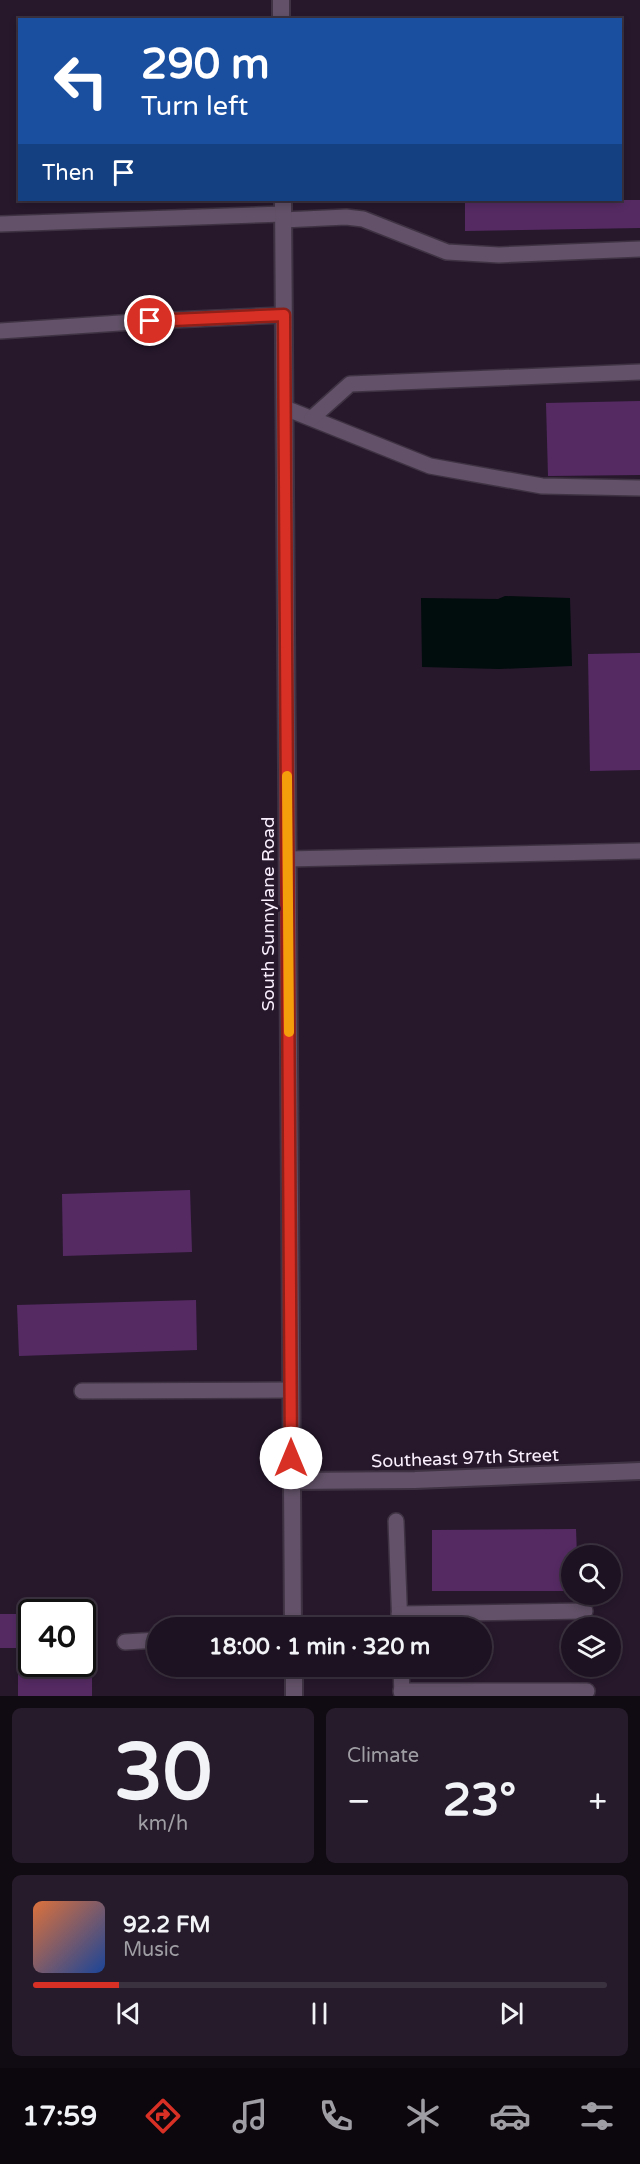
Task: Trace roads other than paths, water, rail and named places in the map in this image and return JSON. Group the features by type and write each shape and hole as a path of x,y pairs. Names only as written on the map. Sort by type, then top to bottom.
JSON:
{"street":[{"path":"281,0 281,18"},
{"name":"South Sunnylane Road","path":"283,211 293,1617"},
{"name":"Southeast 97th Street","path":"291,1481 415,1480 640,1471"},
{"path":"294,1677 294,1696"}],"lane":[{"path":"0,224 283,211 363,219 447,252 499,255 640,249"},
{"path":"0,331 140,321 284,315"},
{"path":"312,418 350,384 640,372"},
{"path":"285,408 430,466 542,486 640,488"},
{"path":"287,859 640,851"},
{"path":"82,1390 291,1390"},
{"path":"396,1521 399,1617"},
{"path":"473,1617 585,1611"},
{"path":"125,1642 147,1641"},
{"path":"401,1677 401,1694 587,1691"}]}
